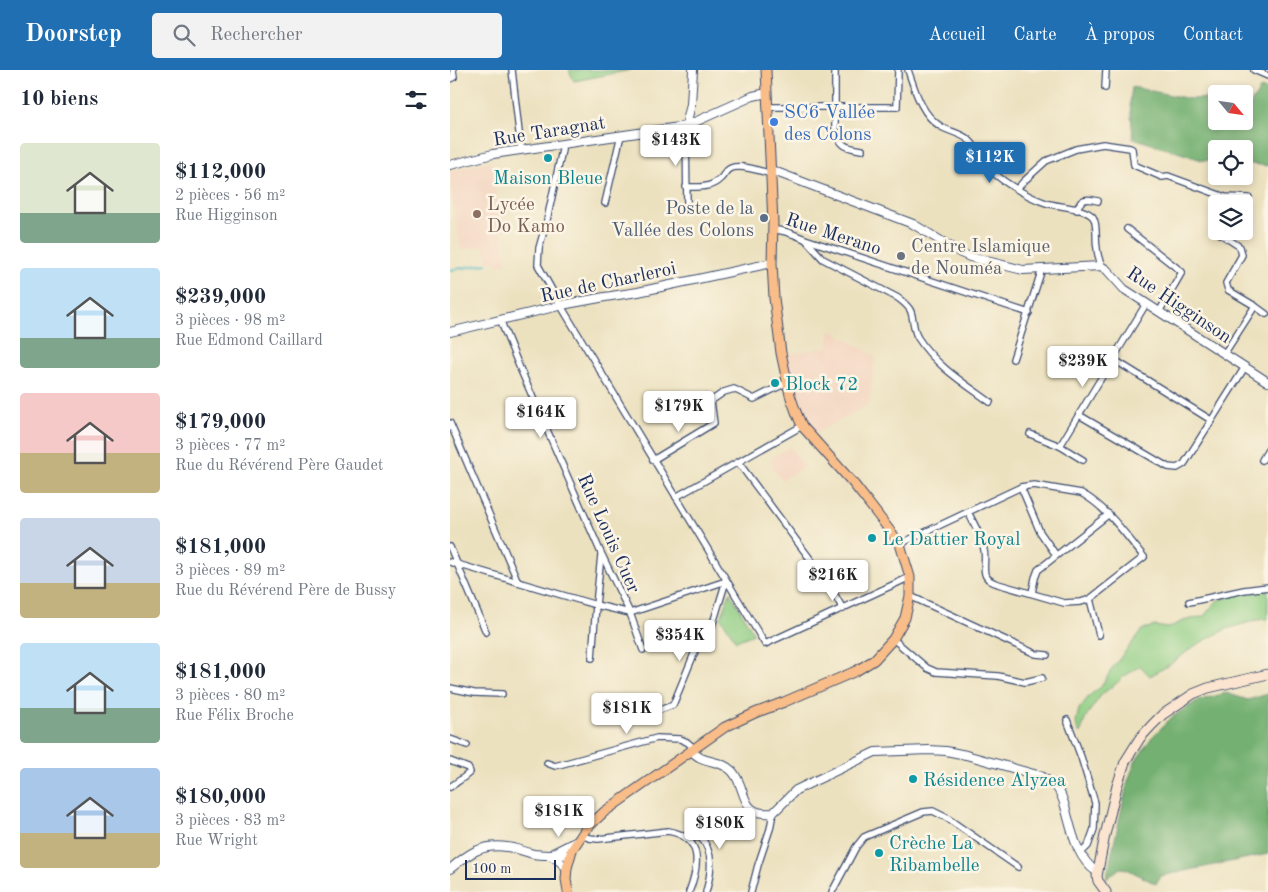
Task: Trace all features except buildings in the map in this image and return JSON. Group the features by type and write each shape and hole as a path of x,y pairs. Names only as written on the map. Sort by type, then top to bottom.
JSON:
{"main road":[{"path":"568,892 566,879 570,855 579,838 604,812 725,727 755,712 784,702 856,671 874,660 893,639 905,618 910,596 910,577 900,544 853,483 802,426 788,382 776,325 772,264 773,230 766,70"},
{"path":"1106,892 1098,881 1097,872 1117,786 1125,762 1140,738 1174,706 1193,694 1208,688 1268,674"}],"street":[{"path":"450,78 454,77 453,70"},
{"path":"512,70 522,150"},
{"path":"686,208 686,126 691,104 693,70"},
{"path":"835,70 835,132 838,139 845,146 862,150"},
{"path":"768,107 897,107 898,70"},
{"name":"Rue Higginson","path":"908,70 921,104 930,118 941,126 966,137 973,143 984,162 995,174 1017,189 1045,203 1087,212 1093,218 1097,250 1102,266 1124,289 1268,382"},
{"path":"1105,88 1106,70"},
{"path":"1254,70 1268,76"},
{"name":"Rue Taragnat","path":"450,165 493,154 686,126 753,96 767,93"},
{"path":"605,203 621,135"},
{"path":"562,144 539,248 538,265 764,644 910,577"},
{"path":"1017,189 1046,161 1076,149 1104,144 1132,149 1134,165 1162,177 1168,176 1220,195"},
{"path":"686,187 711,186 721,179 727,170 733,167 771,172 913,224 970,257 1023,270 1102,266"},
{"path":"1077,210 1079,203 1082,201 1088,199 1098,201"},
{"name":"Rue Merano","path":"773,230 777,229 1028,314"},
{"path":"1127,229 1182,272 1159,312"},
{"path":"805,239 823,259 906,304 911,311 916,336 930,355 956,378 990,402"},
{"path":"1230,240 1240,247 1242,255 1226,283 1228,290 1266,314"},
{"name":"Rue de Charleroi","path":"450,332 561,306 772,264"},
{"path":"1013,359 1042,269"},
{"path":"1060,446 1146,304"},
{"path":"1224,354 1255,306"},
{"name":"Rue Louis Cuer","path":"501,320 601,553 630,613 643,650"},
{"path":"1113,359 1211,420"},
{"path":"1079,415 1168,467 1177,468 1184,464 1245,367"},
{"path":"653,460 714,423 711,401 724,392 734,388 754,400 788,382"},
{"path":"450,423 518,582"},
{"path":"676,497 802,426"},
{"path":"1030,434 1060,446 1083,460"},
{"path":"1262,460 1268,450"},
{"path":"738,462 824,577 843,609"},
{"path":"900,544 1021,487 1034,485 1081,493 1086,496 1108,514 1144,557 1090,599 1081,602 1064,603 992,582 985,574 984,548 968,512"},
{"path":"1021,487 1040,532 1056,555"},
{"path":"1032,593 1038,570 1108,514"},
{"path":"450,547 486,632"},
{"path":"592,658 601,553"},
{"path":"450,562 596,605 630,613 726,581"},
{"path":"615,720 654,712 673,705 696,649 710,633 726,581"},
{"path":"1189,602 1244,590 1268,587"},
{"path":"910,596 1036,654 1047,654"},
{"path":"1090,599 1099,635"},
{"path":"893,639 928,668 936,672 998,676 1025,682 1042,678"},
{"path":"450,688 474,693 502,694"},
{"path":"1067,720 1095,803 1094,829 1088,846 1081,853"},
{"path":"547,763 555,766 657,738 680,739 687,742 699,758 726,766 731,770 736,776 744,799 751,809 760,813 773,812"},
{"path":"450,739 467,745"},
{"path":"751,892 770,829 773,812 796,790 875,752 946,751 1041,776 1058,789 1081,853 1087,864 1097,872"},
{"path":"450,761 468,768 470,772 466,777 450,787"},
{"path":"832,892 856,847 864,837 923,812 933,811 947,818 1018,867"},
{"path":"591,824 593,836 603,838"},
{"path":"549,854 560,851 579,838 603,838 668,831 678,833 686,838 694,848 697,861 694,880 689,892"},
{"path":"686,838 700,838 710,853 711,862 706,892"},
{"path":"450,869 473,851 495,846 508,847 534,854 570,855"},
{"path":"549,854 567,868"}],"shaded area":[{"name":"Lycée Do Kamo","path":"491,160 506,263 497,265 495,260 487,262 484,246 461,250 450,184 450,171"},
{"path":"830,329 875,356 869,404 811,436 802,426 781,355 828,347"},
{"path":"790,447 804,466 782,480 773,468 772,458"}],"green space":[{"path":"569,70 631,70 574,81"},
{"path":"1132,87 1190,99 1208,98 1208,130 1253,130 1253,100 1261,88 1268,91 1268,166 1253,164 1253,140 1208,140 1208,160 1133,138 1130,102"},
{"path":"1268,590 1268,619 1257,620 1226,629 1196,645 1150,676 1140,666 1102,694 1087,715 1080,733 1077,729 1076,722 1079,709 1090,695 1101,687 1113,667 1143,629 1155,626 1168,628 1183,621 1204,616 1218,600 1238,594"},
{"path":"730,593 754,634 736,641 721,618"},
{"path":"1226,693 1248,700 1268,694 1268,854 1160,876 1156,884 1127,869 1120,868 1106,879 1128,781 1135,762 1152,737 1172,717 1197,701"}],"waterway":[{"path":"450,270 486,264"}],"place":[{"name":"SC6 Vallée des Colons","path":"774,122"},
{"name":"Maison Bleue","path":"548,158"},
{"name":"Lycée Do Kamo","path":"477,214"},
{"name":"Poste de la Vallée des Colons","path":"764,218"},
{"name":"Centre Islamique de Nouméa","path":"901,256"},
{"name":"Block 72","path":"775,383"},
{"name":"Le Dattier Royal","path":"872,538"},
{"name":"Résidence Alyzea","path":"913,779"},
{"name":"Crèche La Ribambelle","path":"879,853"}]}
